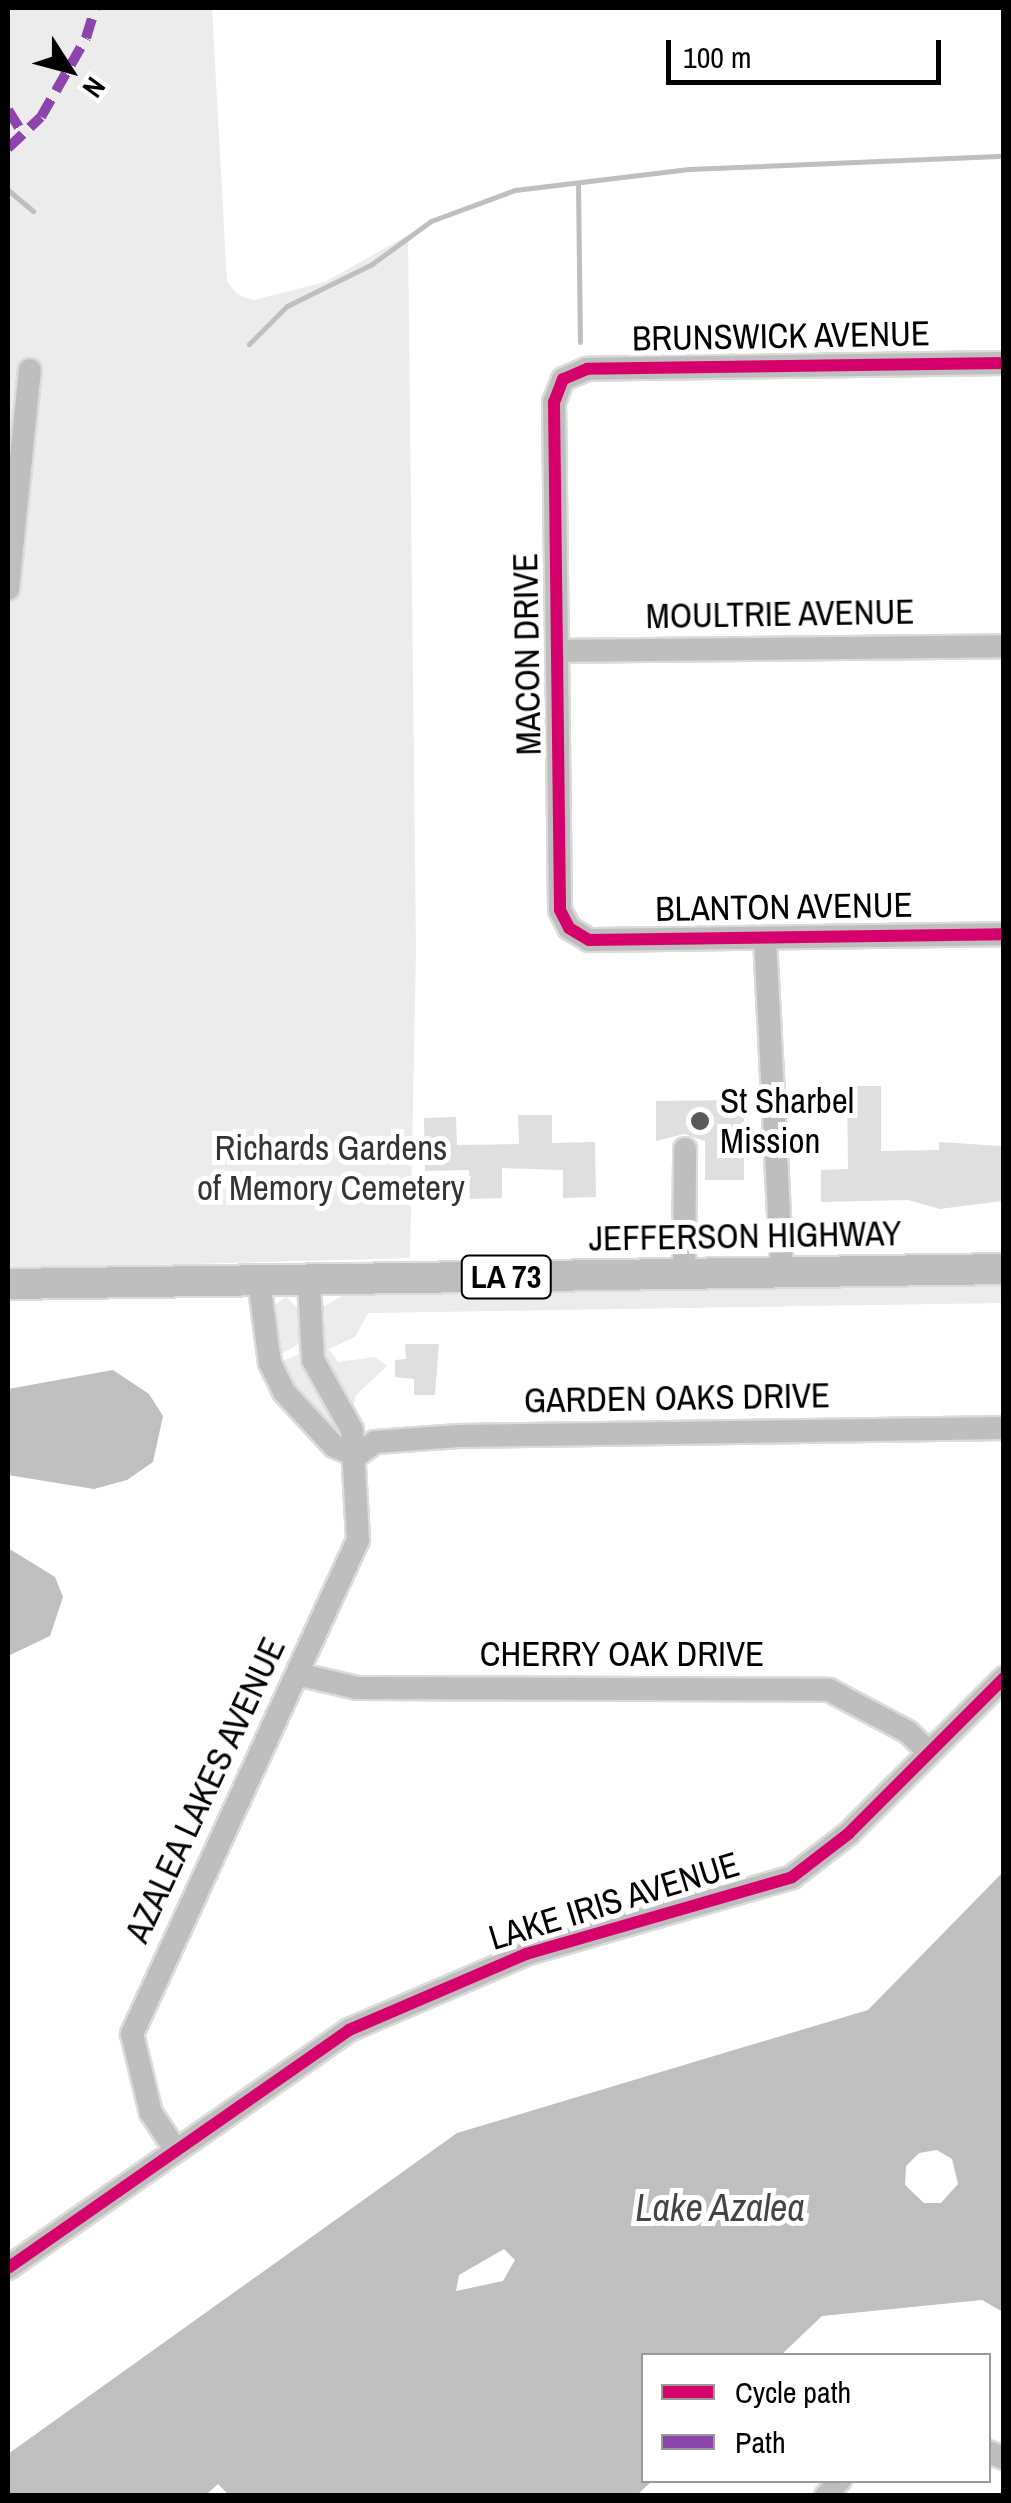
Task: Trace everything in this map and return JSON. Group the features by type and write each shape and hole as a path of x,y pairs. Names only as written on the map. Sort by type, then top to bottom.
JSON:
{"main road":[{"name":"JEFFERSON HIGHWAY","path":"8,1284 1004,1270"}],"street":[{"name":"BRUNSWICK AVENUE","path":"563,379 588,369 1004,363"},
{"path":"8,589 30,370"},
{"name":"MACON DRIVE","path":"563,379 554,402 560,910 570,928"},
{"name":"MOULTRIE AVENUE","path":"557,651 1004,646"},
{"name":"BLANTON AVENUE","path":"570,928 588,940 1004,934"},
{"path":"764,938 782,1272"},
{"path":"684,1274 685,1149"},
{"name":"AZALEA LAKES AVENUE","path":"175,2149 151,2113 132,2034 358,1540 352,1430 313,1360 310,1280"},
{"path":"259,1281 275,1377 308,1420 356,1456"},
{"name":"GARDEN OAKS DRIVE","path":"356,1456 375,1442 460,1436 1004,1428"},
{"name":"CHERRY OAK DRIVE","path":"298,1674 357,1688 830,1690 908,1732 929,1752"},
{"name":"LAKE IRIS AVENUE","path":"8,2268 349,2030 526,1954 792,1877 848,1834 1004,1678"}],"green space":[{"name":"Richards Gardens of Memory Cemetery","path":"8,8 212,8 227,282 238,295 254,300 325,282 408,235 416,949 410,1258 8,1269"},
{"path":"1003,1279 1003,1303 368,1313 355,1337 329,1349 338,1362 375,1357 387,1366 356,1395 352,1410 323,1363 321,1308 349,1292"},
{"path":"286,1297 299,1309 300,1343 278,1356 274,1305"},
{"path":"302,1353 348,1437 343,1443 301,1401 280,1362"}],"water":[{"path":"113,1370 149,1394 163,1416 153,1462 127,1480 94,1489 8,1475 8,1389"},
{"path":"8,1548 55,1577 63,1597 50,1636 8,1656"},
{"name":"Lake Azalea","path":"1003,1872 1003,2312 982,2300 822,2316 783,2353 641,2353 641,2483 650,2483 637,2495 230,2496 218,2484 206,2495 8,2495 8,2454 457,2133 868,2010","holes":["937,2150 952,2159 958,2184 941,2203 924,2203 905,2185 906,2166 919,2153","504,2249 515,2260 503,2281 456,2291 459,2275"]}],"building":[{"path":"847,1086 881,1086 881,1151 939,1150 939,1142 1001,1146 1002,1201 940,1209 908,1200 821,1202 821,1170 848,1169"},
{"name":"St Sharbel Mission","path":"744,1100 744,1180 705,1180 705,1141 684,1134 656,1141 656,1101"},
{"path":"518,1115 552,1115 552,1143 595,1142 596,1197 563,1198 563,1170 502,1168 502,1198 470,1199 469,1170 425,1171 424,1118 456,1117 457,1145 519,1144"},
{"path":"405,1344 439,1344 435,1395 414,1395 414,1379 395,1377 395,1360 406,1359"}],"waterway":[{"path":"249,344 287,306 372,264 431,221 515,190 689,169 1004,156"},
{"path":"578,183 580,342"},
{"path":"8,190 33,211"}],"marked path":[{"path":"8,148 41,117 86,38 95,8"},
{"path":"8,110 21,131"}],"cycle path":[{"path":"1004,363 587,369 563,379 554,402 560,910 569,928 589,940 1004,934"},
{"path":"8,2268 349,2030 526,1954 792,1877 848,1834 1004,1678"}],"place":[{"name":"St Sharbel Mission","path":"700,1121"}]}
